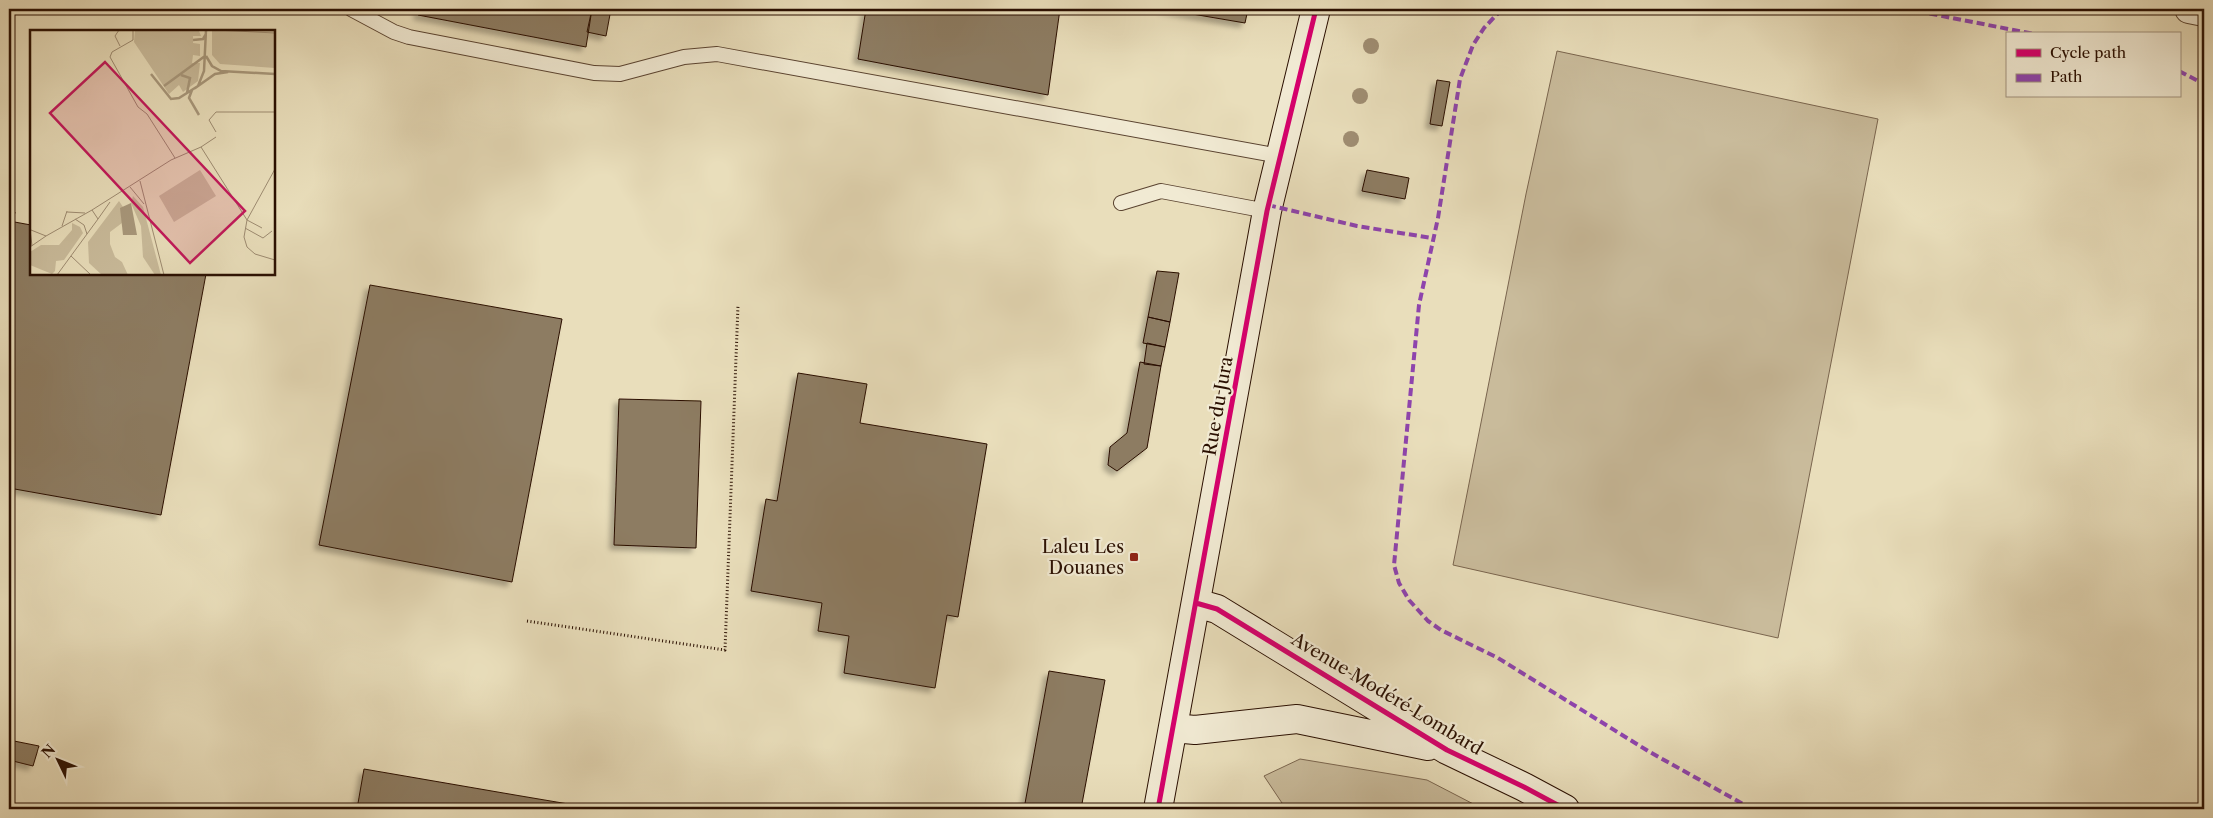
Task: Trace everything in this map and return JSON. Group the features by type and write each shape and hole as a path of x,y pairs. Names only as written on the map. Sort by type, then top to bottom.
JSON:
{"street":[{"name":"Rue du Jura","path":"1158,809 1267,211 1316,9"},
{"path":"2189,9 2204,12"},
{"name":"Avenue Modéré Lombard","path":"1196,603 1218,609 1447,750 1565,809"},
{"name":"Avenue Modéré Lombard","path":"1173,728 1195,730 1297,719 1447,750"}],"lane":[{"path":"351,9 394,32 409,37 594,73 620,74 684,57 717,54 1280,156"},
{"path":"1121,203 1160,192 1267,211"}],"path":[{"path":"527,621 725,650 738,305"}],"shaded area":[{"path":"1557,51 1878,119 1778,638 1453,565 1526,194"},
{"path":"1300,759 1427,780 1483,809 1286,809 1264,776"}],"building":[{"path":"419,9 592,9 586,47 418,15"},
{"path":"592,9 611,9 606,36 587,32"},
{"path":"866,9 1060,9 1048,95 858,59"},
{"path":"1163,9 1248,9 1245,23"},
{"path":"1437,80 1450,82 1442,126 1430,124"},
{"path":"1367,170 1409,178 1405,199 1362,191"},
{"path":"9,211 15,212 13,222 9,221"},
{"path":"9,221 30,225 30,275 206,275 161,515 9,488"},
{"path":"1157,271 1179,273 1170,322 1148,317"},
{"path":"370,285 562,319 512,582 319,545"},
{"path":"1148,317 1170,322 1165,347 1143,343"},
{"path":"1147,343 1165,347 1161,366 1144,364"},
{"path":"1140,362 1161,366 1147,448 1117,471 1108,465 1110,447 1127,433"},
{"path":"798,373 867,384 860,423 987,444 958,617 947,615 935,688 844,673 849,636 818,631 822,603 751,591 766,499 777,501"},
{"path":"619,399 701,401 696,548 614,545"},
{"path":"1049,671 1105,680 1081,809 1024,809"},
{"path":"9,740 39,746 33,766 9,760"},
{"path":"364,769 515,795 598,809 357,809"}],"marked path":[{"path":"1502,9 1484,28 1473,45 1460,79 1438,218 1419,305 1394,565 1399,583 1409,600 1428,621 1441,630 1498,658 1648,751 1752,809"},
{"path":"1906,9 2024,32"},
{"path":"2180,72 2204,84"},
{"path":"1268,205 1357,226 1432,238"}],"cycle path":[{"path":"1158,809 1267,211 1316,9"},
{"path":"1196,603 1217,609 1447,750 1565,809"}],"place":[{"name":"Laleu Les Douanes","path":"1134,557"}]}
